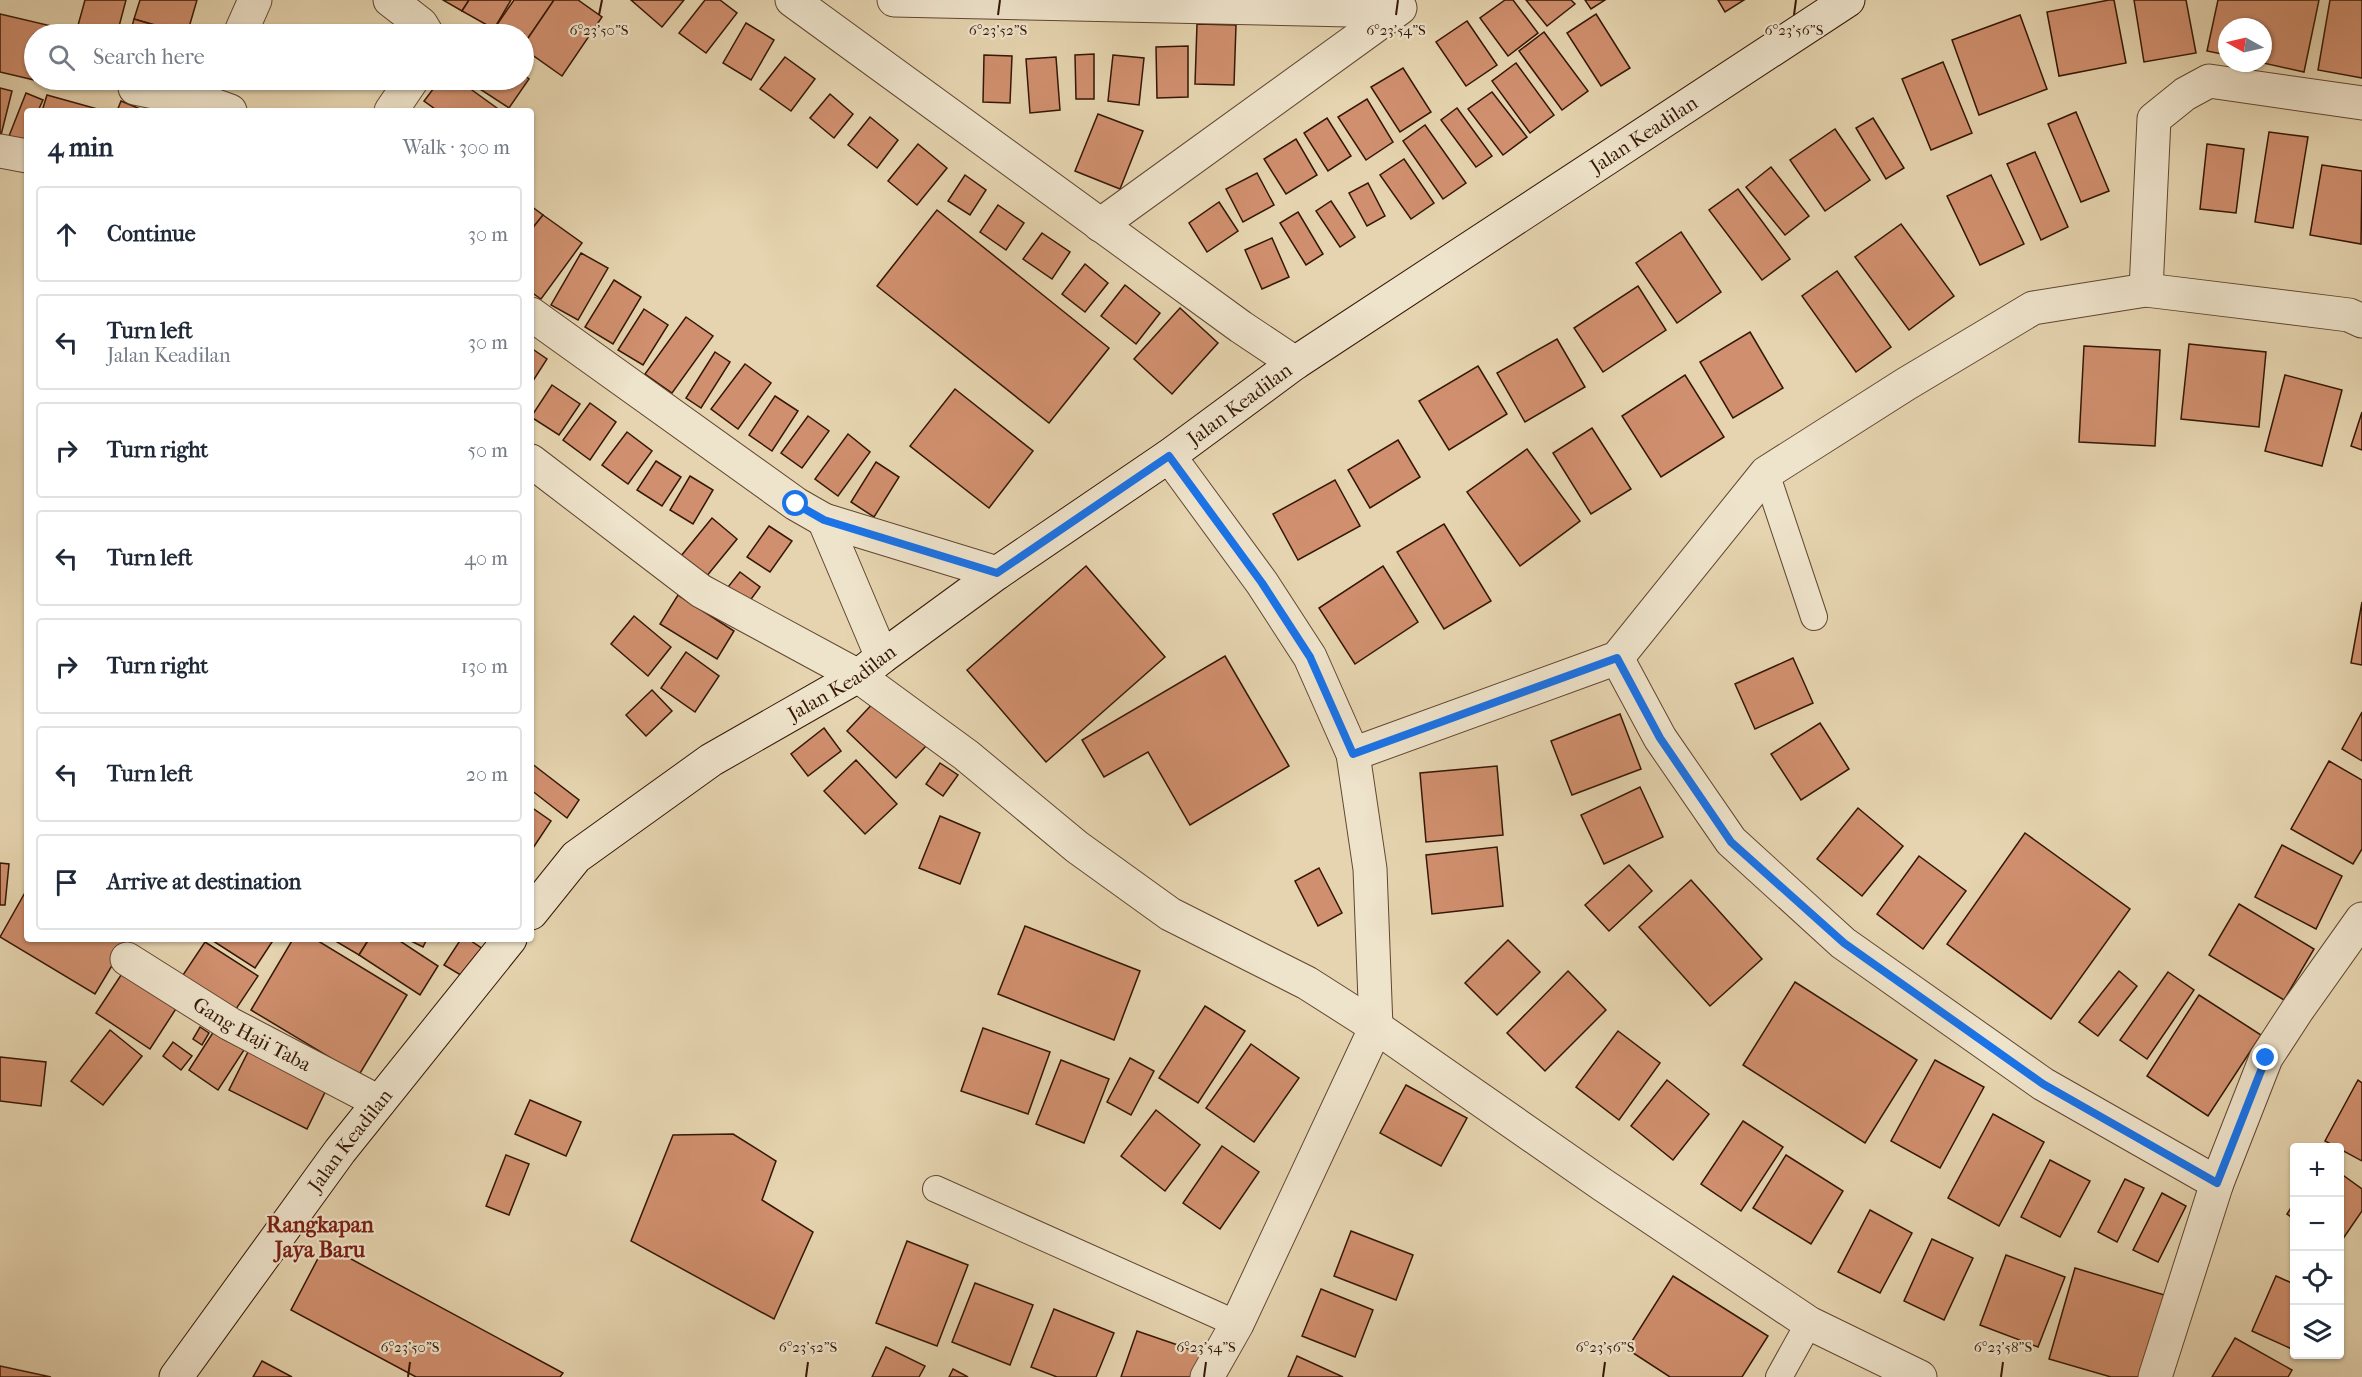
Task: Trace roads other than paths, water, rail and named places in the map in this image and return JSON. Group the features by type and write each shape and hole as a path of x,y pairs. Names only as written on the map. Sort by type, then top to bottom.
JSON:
{"street":[{"path":"244,24 255,0"},
{"path":"390,0 421,24"},
{"path":"792,0 1241,327 1295,363"},
{"path":"894,0 1405,5"},
{"name":"Jalan Keadilan","path":"534,909 576,857 711,760 870,667 997,573 1169,456 1295,363 1848,0"},
{"path":"1100,225 1405,5"},
{"path":"2146,290 2154,119 2185,94 2209,81 2362,103"},
{"path":"152,90 219,98"},
{"path":"393,108 405,90"},
{"path":"0,151 24,155"},
{"path":"1353,754 1617,658 1766,473 1906,384 2033,308 2146,290 2349,315 2362,321"},
{"path":"534,316 796,504 824,520 997,573"},
{"path":"1169,456 1262,583 1310,657 1353,754 1370,869 1376,1027 1237,1324 1207,1377"},
{"path":"534,463 701,591 870,667 966,755 1077,847 1170,914 1307,983 1376,1027 1603,1185 1809,1323 1920,1377"},
{"path":"824,520 870,667"},
{"path":"1617,658 1660,738 1731,842 1844,943 2043,1084 2217,1183"},
{"path":"2155,1377 2217,1183 2266,1058 2362,919"},
{"name":"Jalan Keadilan","path":"176,1377 340,1151 508,942"},
{"name":"Gang Haji Taba","path":"127,959 230,1024 379,1102"}],"lane":[{"path":"1766,473 1814,616"},
{"path":"936,1189 1237,1324"},
{"path":"1779,1377 1809,1323"}],"district":[{"name":"Rangkapan Jaya Baru","path":"320,1238"}]}
